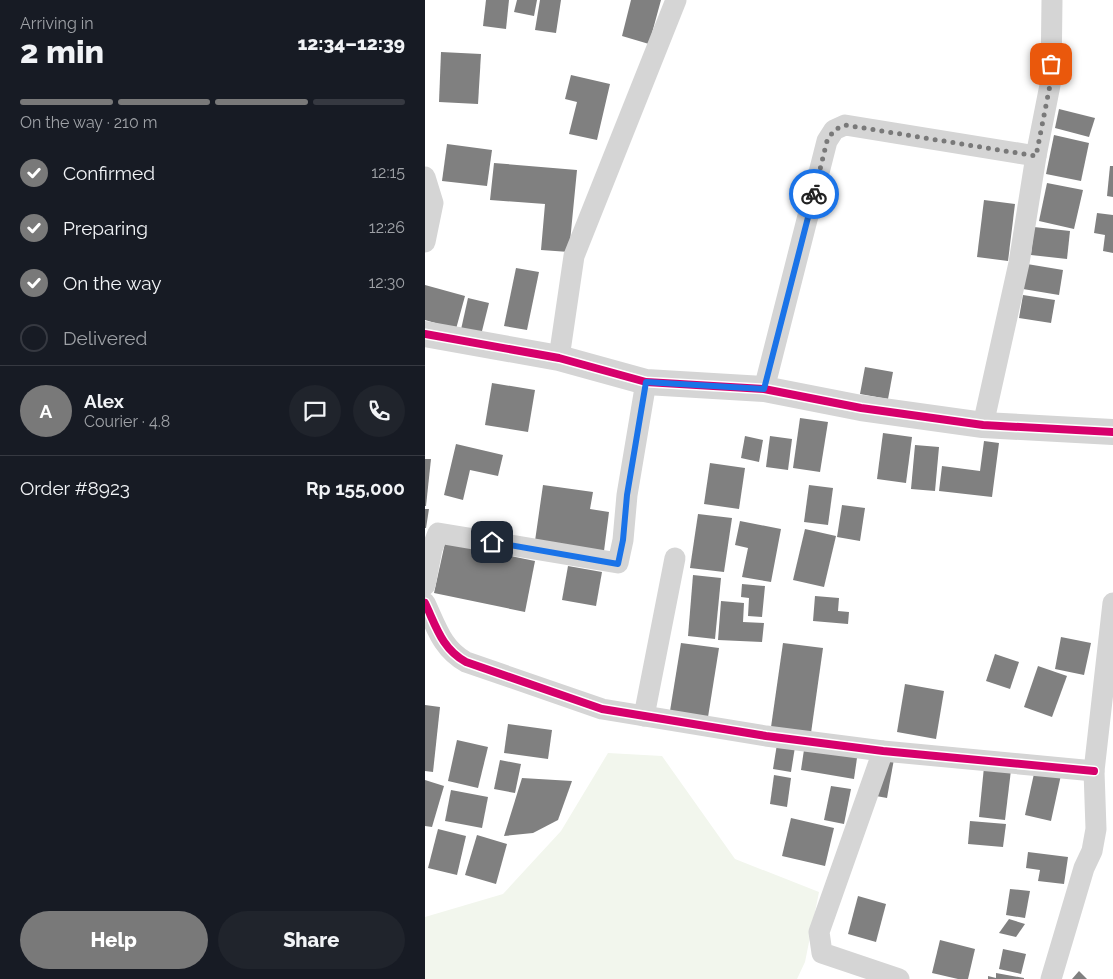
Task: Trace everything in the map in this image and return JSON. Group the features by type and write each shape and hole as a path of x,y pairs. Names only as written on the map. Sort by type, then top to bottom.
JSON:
{"street":[{"path":"559,358 574,256 676,0"},
{"path":"983,425 1019,263 1036,156 1051,80 1052,0"},
{"path":"764,389 827,141 834,130 845,125 1036,156"},
{"path":"425,179 433,203 425,242"},
{"path":"425,334 559,358 646,382 764,389 861,408 983,425 1113,432"},
{"path":"425,584 432,549 438,533 618,564 623,540 627,495 646,382"},
{"path":"644,716 675,558"},
{"path":"425,603 445,644 455,656 466,662 602,709 766,736 883,751 1094,771"},
{"path":"1051,979 1083,868 1092,851 1096,829 1094,771 1113,604"},
{"path":"883,751 819,932 822,954 899,979"}],"shaded area":[{"path":"608,753 662,756 735,859 819,892 805,962 797,979 425,979 425,917 503,894 561,831"}],"building":[{"path":"486,0 509,0 506,29 483,26"},
{"path":"517,0 537,0 534,16 514,12"},
{"path":"540,0 561,0 556,33 535,30"},
{"path":"631,0 661,0 649,44 622,36"},
{"path":"441,52 481,54 478,104 439,102"},
{"path":"571,75 610,84 597,140 569,134 577,102 565,99"},
{"path":"1059,109 1095,118 1089,137 1055,128"},
{"path":"1054,135 1089,143 1081,181 1046,174"},
{"path":"447,144 492,150 487,186 442,181"},
{"path":"494,163 577,170 569,252 541,250 545,204 490,200"},
{"path":"1110,166 1113,166 1113,197 1107,196"},
{"path":"1047,183 1083,190 1074,229 1039,221"},
{"path":"984,200 1015,204 1008,261 977,257"},
{"path":"1097,213 1113,215 1113,253 1103,251 1105,235 1094,233"},
{"path":"1034,227 1070,231 1067,259 1031,255"},
{"path":"1027,264 1063,270 1059,295 1023,289"},
{"path":"516,268 539,272 527,330 504,326"},
{"path":"425,285 465,296 456,329 425,320"},
{"path":"1023,295 1055,300 1051,323 1019,318"},
{"path":"468,298 489,303 480,339 460,334"},
{"path":"865,367 893,372 888,399 860,394"},
{"path":"492,383 535,390 528,432 485,425"},
{"path":"800,418 828,422 820,472 793,468"},
{"path":"883,433 912,437 906,483 877,479"},
{"path":"745,436 763,440 759,462 741,458"},
{"path":"770,436 792,439 788,470 766,467"},
{"path":"984,441 999,443 992,497 939,491 942,466 980,471"},
{"path":"456,444 503,455 498,476 470,470 463,500 444,495"},
{"path":"915,445 939,447 935,491 911,489"},
{"path":"425,459 431,459 426,506 425,506"},
{"path":"710,463 745,468 739,509 704,504"},
{"path":"543,485 593,492 590,509 609,512 604,551 535,541"},
{"path":"809,485 833,488 828,525 804,522"},
{"path":"842,505 865,508 860,541 837,537"},
{"path":"425,509 429,509 426,528 425,528"},
{"path":"698,514 732,518 724,572 690,568"},
{"path":"740,521 781,529 771,582 742,577 748,548 735,545"},
{"path":"805,529 836,536 824,587 793,580"},
{"path":"445,543 535,561 525,612 434,593"},
{"path":"568,566 602,572 596,606 562,600"},
{"path":"693,575 721,578 715,639 688,636"},
{"path":"742,584 765,586 762,617 748,616 749,598 741,597"},
{"path":"815,596 839,598 838,611 849,612 848,624 813,621"},
{"path":"721,601 744,603 743,622 764,623 762,642 718,640"},
{"path":"1061,637 1091,643 1084,675 1055,669"},
{"path":"681,643 719,648 708,717 670,711"},
{"path":"783,643 823,648 811,733 771,727"},
{"path":"995,654 1019,662 1010,689 986,681"},
{"path":"1038,666 1067,676 1052,717 1024,707"},
{"path":"905,684 944,691 936,739 897,732"},
{"path":"425,705 440,707 433,772 425,771"},
{"path":"508,724 552,730 548,759 504,753"},
{"path":"457,740 488,747 478,788 448,781"},
{"path":"805,743 858,751 854,779 801,770"},
{"path":"777,744 795,747 791,772 773,769"},
{"path":"883,757 894,759 887,798 876,796"},
{"path":"500,760 521,764 515,793 494,789"},
{"path":"984,767 1011,770 1005,820 979,817"},
{"path":"1035,769 1061,775 1051,821 1025,815"},
{"path":"774,775 791,778 787,807 770,804"},
{"path":"522,778 572,781 558,820 533,833 504,836"},
{"path":"425,780 444,786 432,827 425,826"},
{"path":"831,786 851,789 844,824 824,820"},
{"path":"451,790 488,797 482,828 445,821"},
{"path":"791,818 834,828 825,866 782,856"},
{"path":"970,821 1006,824 1003,847 968,844"},
{"path":"438,829 466,836 457,875 428,868"},
{"path":"477,835 507,844 496,884 465,875"},
{"path":"1028,852 1068,857 1064,884 1038,881 1040,870 1026,868"},
{"path":"1010,889 1030,891 1025,918 1006,915"},
{"path":"858,896 886,904 876,942 848,934"},
{"path":"1009,919 1025,924 1016,937 999,933"},
{"path":"940,940 975,949 968,979 958,979 932,973"},
{"path":"1003,949 1026,954 1021,974 999,969"},
{"path":"1079,971 1087,979 1072,979"},
{"path":"996,973 1024,979 988,979 988,976 996,978"}],"cycle path":[{"path":"425,334 559,358 646,382 764,389 861,408 983,425 1113,432"},
{"path":"425,603 445,644 466,662 602,709 766,736 883,751 1094,771"}],"way so far":[{"path":"814,194 827,141 834,130 845,125 1036,156 1051,80 1051,64"}],"route":[{"path":"492,542 618,564 623,540 627,495 646,382 764,389 814,194"}]}
